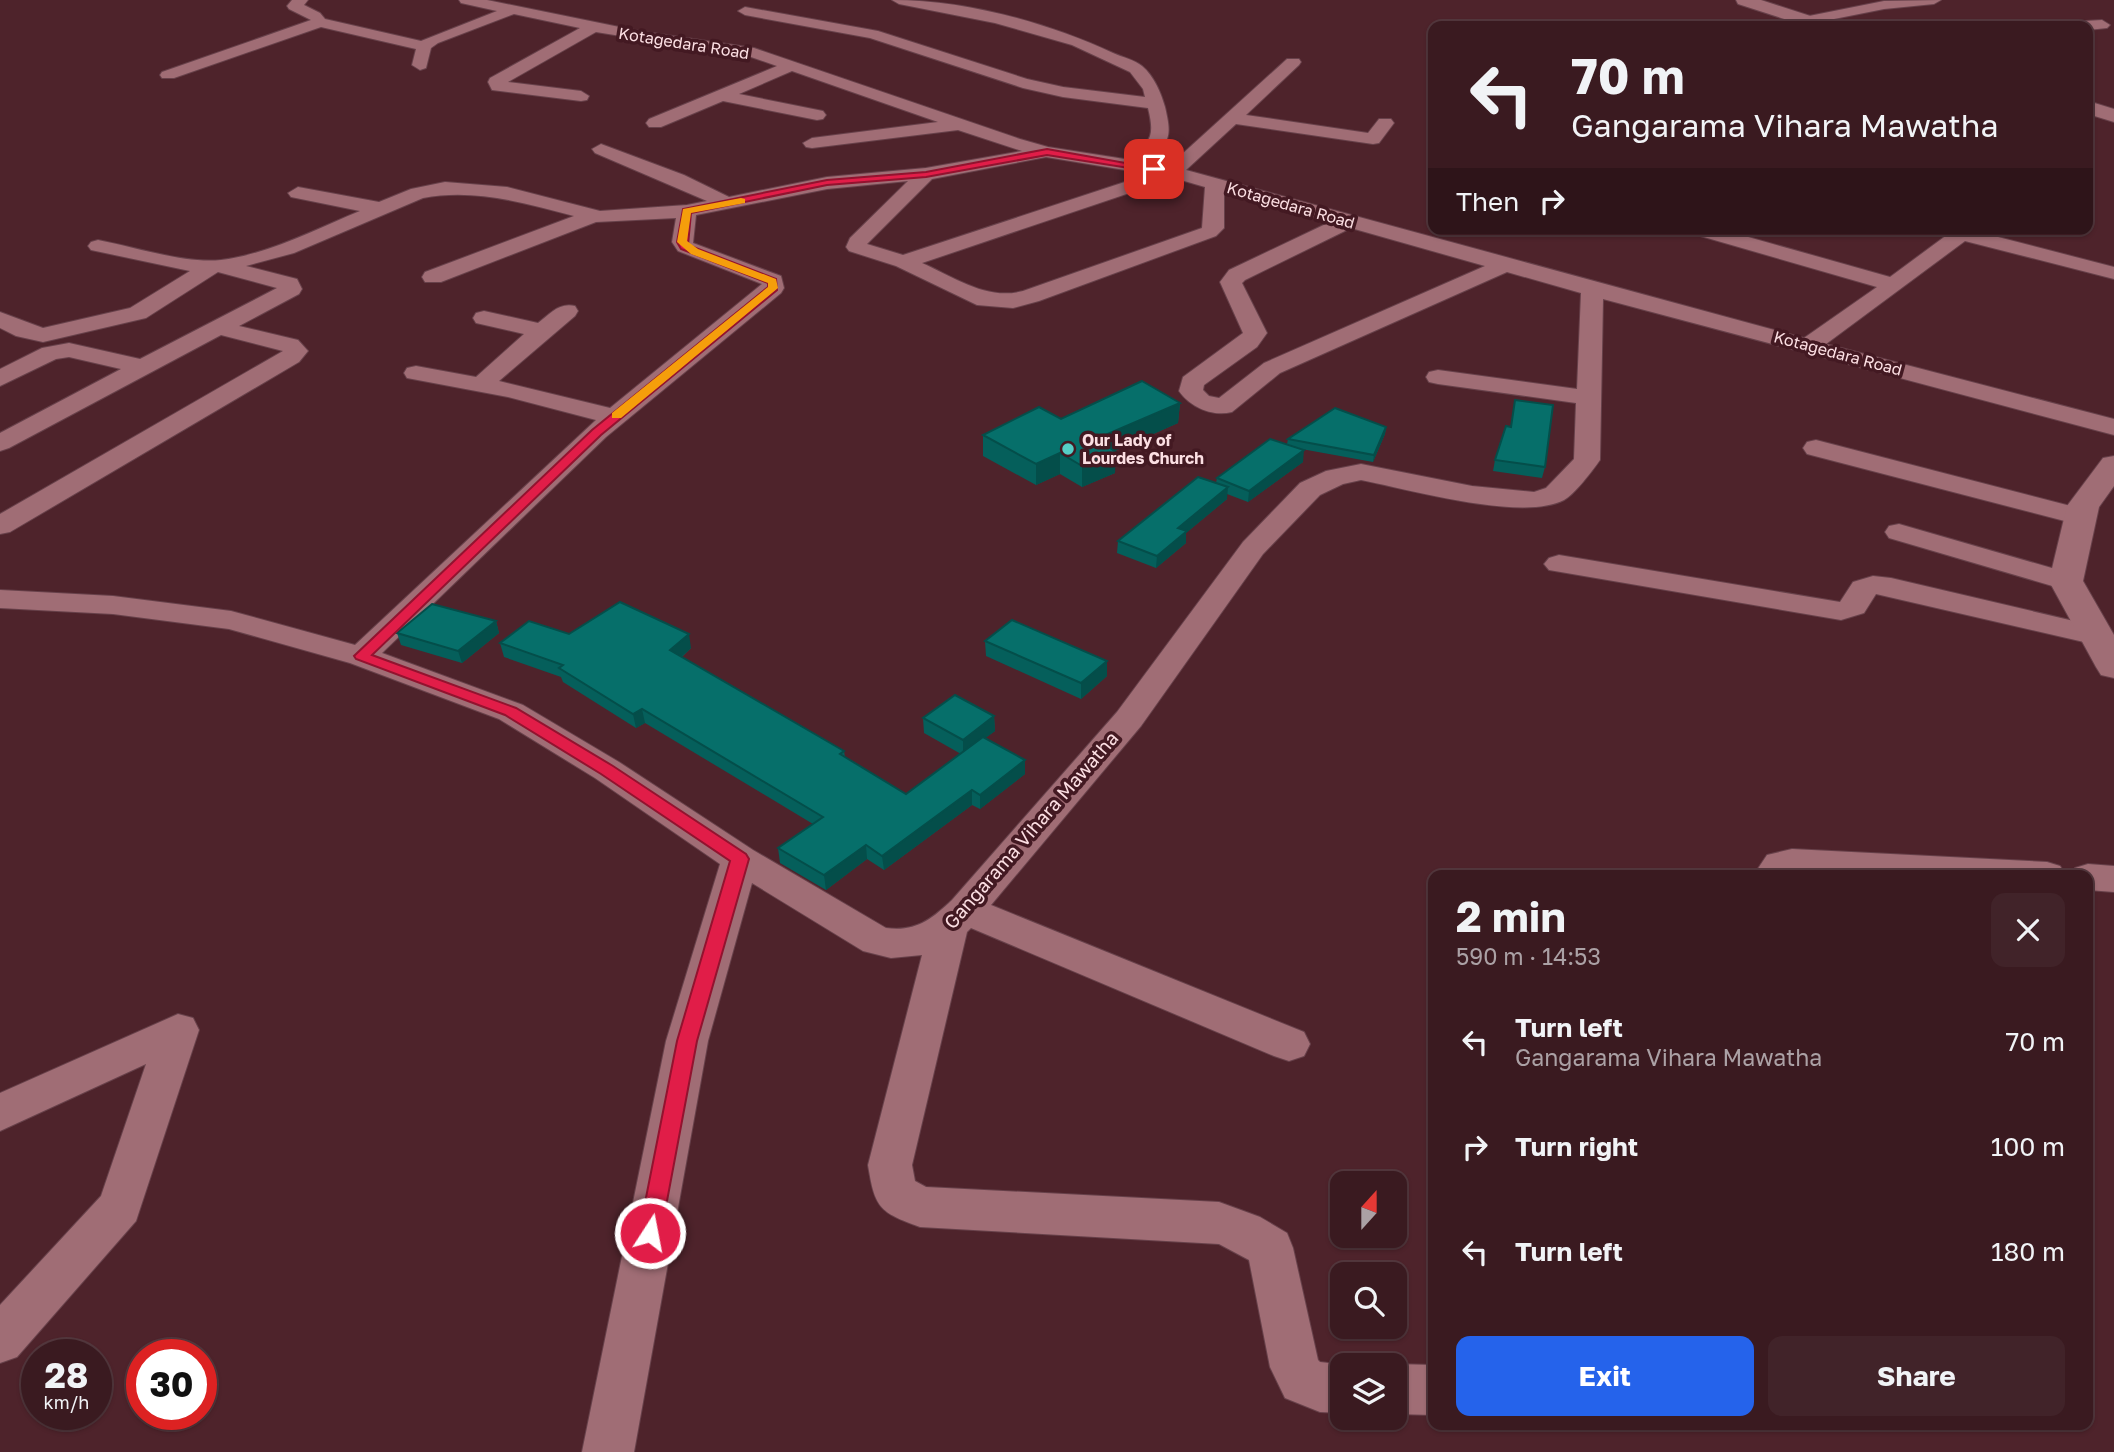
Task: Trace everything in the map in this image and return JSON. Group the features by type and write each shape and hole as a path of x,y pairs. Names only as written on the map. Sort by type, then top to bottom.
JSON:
{"street":[{"path":"301,0 294,6 316,16 320,22"},
{"name":"Kotagedara Road","path":"466,0 593,27 754,53 1047,152 1174,172 1592,289 2114,427"},
{"path":"772,0 739,13 873,34 1023,83 1091,96 1156,104"},
{"path":"899,0 929,2 998,19 1077,42 1136,69 1151,89 1161,135 1158,142 1135,166"},
{"path":"1744,0 1799,21"},
{"path":"1819,21 1884,5 1934,0"},
{"path":"420,65 424,46 433,40 510,11"},
{"path":"168,75 320,22 424,46"},
{"path":"2093,26 2102,25"},
{"path":"582,96 498,86 496,82 593,27"},
{"path":"673,40 697,31"},
{"path":"903,262 1174,172 1293,62"},
{"path":"655,123 791,66"},
{"path":"721,95 817,115"},
{"path":"2093,109 2114,116"},
{"path":"1232,118 1369,145 1385,123"},
{"path":"812,143 961,125"},
{"path":"601,149 677,178 727,203"},
{"path":"433,277 593,216 687,211 827,183 926,174 1047,152"},
{"path":"926,174 857,242 856,247 903,262 985,300 1013,301 1209,232 1214,228 1215,184"},
{"path":"0,319 24,331 43,335 138,313 219,266 287,249 418,193 457,187 528,198 593,216"},
{"path":"298,193 382,209"},
{"path":"361,656 614,417 773,288 773,281 685,247 682,242 687,211"},
{"path":"1349,221 1237,275 1231,282 1255,333 1249,342 1192,382 1191,391 1200,401 1223,407 1272,368 1505,265"},
{"path":"1457,251 1461,235"},
{"path":"1718,235 1894,285"},
{"path":"1809,345 1894,285 1952,235"},
{"path":"1972,235 2114,273"},
{"path":"0,443 286,293 292,286 219,266 197,266 98,246"},
{"name":"Gangarama Vihara Mawatha","path":"0,599 113,605 232,620 361,656 510,712 607,770 740,859 877,941 900,946 921,942 957,920 1129,719 1253,548 1310,489 1335,477 1361,472 1472,494 1535,500 1556,494 1587,460 1592,289"},
{"path":"481,385 567,311"},
{"path":"484,318 542,331"},
{"path":"0,526 291,357 296,351 290,345 219,328"},
{"path":"0,379 58,351 69,350 143,367"},
{"path":"416,373 481,385 614,417"},
{"path":"1438,377 1590,398"},
{"path":"1816,448 2080,516"},
{"path":"2114,465 2083,506 2066,581 2114,667"},
{"path":"1899,532 2066,581"},
{"path":"1559,564 1841,611 1851,610 1857,604 1863,588 1873,585 1891,587 2097,636"},
{"path":"608,1452 687,1041 740,859"},
{"path":"1775,870 1780,864 1792,862 1949,870"},
{"path":"2093,877 2114,879"},
{"path":"1289,1045 957,920 890,1165 895,1193 920,1207 1219,1223 1244,1232 1270,1248 1295,1367 1303,1381 1330,1387"},
{"path":"0,1113 178,1030 120,1207 0,1340"},
{"path":"1407,1389 1428,1390"}],"building":[{"path":"1142,381 1180,403 1096,439 1116,452 1082,466 1060,453 1036,464 983,435 1039,407 1061,419"},
{"path":"1515,400 1553,405 1545,467 1495,460 1506,426 1511,427"},
{"path":"1335,408 1386,427 1374,455 1288,439"},
{"path":"1270,439 1304,450 1249,491 1217,478"},
{"path":"1198,477 1228,487 1178,528 1187,531 1157,556 1118,541"},
{"path":"620,602 689,634 670,650 844,751 840,754 906,794 983,737 1025,760 980,795 972,790 882,856 866,845 824,875 778,848 823,817 642,709 633,714 559,668 563,665 500,643 529,621 569,634"},
{"path":"432,604 496,621 458,651 397,633"},
{"path":"1012,620 1107,661 1081,683 985,641"},
{"path":"955,695 994,716 963,740 923,718"}],"slow traffic":[{"path":"616,415 773,288 773,281 694,251 685,247 682,242 687,211 741,201"}],"place":[{"name":"Our Lady of Lourdes Church","path":"1068,449"}],"route":[{"path":"650,1233 687,1041 740,859 607,770 510,712 361,656 597,432 773,288 773,281 685,247 682,242 687,211 827,183 926,174 1047,152 1154,169"}]}
